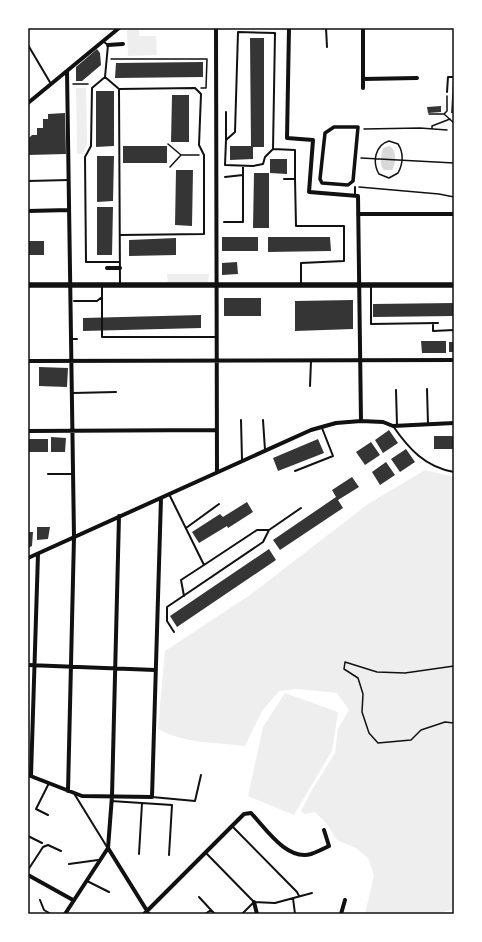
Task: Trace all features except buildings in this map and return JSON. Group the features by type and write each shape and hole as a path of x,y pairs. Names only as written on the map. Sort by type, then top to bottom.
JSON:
{"street":[{"path":"28,104 119,28"},
{"path":"216,28 217,472"},
{"path":"289,28 287,138 313,140 309,192 358,196 361,421"},
{"path":"362,28 364,88"},
{"path":"108,45 123,44"},
{"path":"67,70 74,537 68,791"},
{"path":"363,78 417,78"},
{"path":"334,127 358,127 358,129 353,181 348,185 322,183 320,179 325,133 334,127"},
{"path":"28,211 69,210"},
{"path":"358,214 454,214"},
{"path":"107,268 120,268"},
{"path":"28,285 454,285"},
{"path":"28,361 454,360"},
{"path":"28,558 217,472 321,427 336,423 361,421 383,422 395,426 454,423"},
{"path":"28,431 216,430"},
{"path":"38,554 30,775 82,796 152,797 161,498"},
{"path":"65,914 108,848 112,801 119,516"},
{"path":"28,665 155,670"},
{"path":"144,914 146,909 206,853 244,814 251,813 284,848 298,855 310,854 329,846 324,830"},
{"path":"108,848 149,914"},
{"path":"28,875 73,900"},
{"path":"341,914 345,900"},
{"path":"254,902 257,914"}],"lane":[{"path":"326,28 327,47"},
{"path":"226,112 225,165 243,166 263,164 265,157 273,149 275,33 238,32 235,132 226,140"},
{"path":"103,41 108,45 104,77 92,88 91,146 85,157 86,262 120,262"},
{"path":"28,45 51,84"},
{"path":"104,77 119,89 195,88 201,94 199,145 204,155 204,234 120,235"},
{"path":"447,92 448,77 454,77"},
{"path":"119,89 120,285"},
{"path":"273,149 295,150 296,226 344,226 344,261 301,262 301,285"},
{"path":"224,222 243,222 243,166"},
{"path":"225,177 243,175"},
{"path":"284,179 295,179"},
{"path":"28,181 69,180"},
{"path":"355,187 355,196"},
{"path":"102,285 102,337 216,337"},
{"path":"371,285 371,324 438,323"},
{"path":"74,301 97,301 102,297"},
{"path":"433,323 433,331 454,330"},
{"path":"71,339 77,339"},
{"path":"310,386 311,360"},
{"path":"427,389 428,424"},
{"path":"396,390 395,426 401,437 423,461 454,472"},
{"path":"72,393 116,392"},
{"path":"241,420 242,461"},
{"path":"264,420 265,451"},
{"path":"295,471 333,456 321,427"},
{"path":"48,474 73,474"},
{"path":"169,494 204,565"},
{"path":"186,528 219,504"},
{"path":"174,632 167,621 168,607 263,542 269,530 301,508"},
{"path":"184,596 182,580 257,530 269,530"},
{"path":"152,797 195,801 201,775"},
{"path":"48,814 36,809 49,783"},
{"path":"75,794 108,848"},
{"path":"112,801 172,805 168,855"},
{"path":"139,854 142,803"},
{"path":"232,826 297,892 299,896"},
{"path":"28,836 42,843"},
{"path":"28,870 43,847 48,845 61,851"},
{"path":"206,853 254,902 274,903 312,893"},
{"path":"69,864 100,860"},
{"path":"86,880 109,892"},
{"path":"199,897 215,914"},
{"path":"293,898 295,914"},
{"path":"40,900 44,910 51,914"},
{"path":"242,914 254,902"},
{"path":"205,914 211,910"}],"path":[{"path":"106,60 207,59 206,88 195,88"},
{"path":"67,84 88,84"},
{"path":"444,114 447,111 447,92"},
{"path":"429,114 444,114 454,123"},
{"path":"432,129 432,126 450,119"},
{"path":"358,129 447,130"},
{"path":"389,141 394,142 400,148 401,160 398,173 389,178 379,174 376,170 377,159 379,147 382,143 389,141"},
{"path":"168,144 182,155 201,155"},
{"path":"170,167 182,155"},
{"path":"362,158 454,163"},
{"path":"355,187 439,194 454,197"},
{"path":"454,666 405,673 377,672 345,662 344,669 358,678 363,694 362,712 370,733 378,743 411,740 421,730 445,722 454,723"}],"shaded area":[{"path":"131,28 139,28 139,36 156,36 157,55 128,56 127,31"},
{"path":"76,88 86,88 87,144 83,154 77,154"},
{"path":"390,146 395,154 394,164 392,170 384,170 381,163 382,151 383,148"},
{"path":"167,274 209,274 208,285 168,285"},
{"path":"425,470 454,477 454,909 445,911 442,914 365,914 374,875 368,858 356,848 337,840 327,824 315,812 304,814 301,811 335,753 338,729 349,710 337,693 297,689 279,691 262,711 245,746 189,740 168,734 158,729 165,651 250,595 368,504"},
{"path":"285,693 338,712 332,751 294,815 248,796 263,727"}]}
